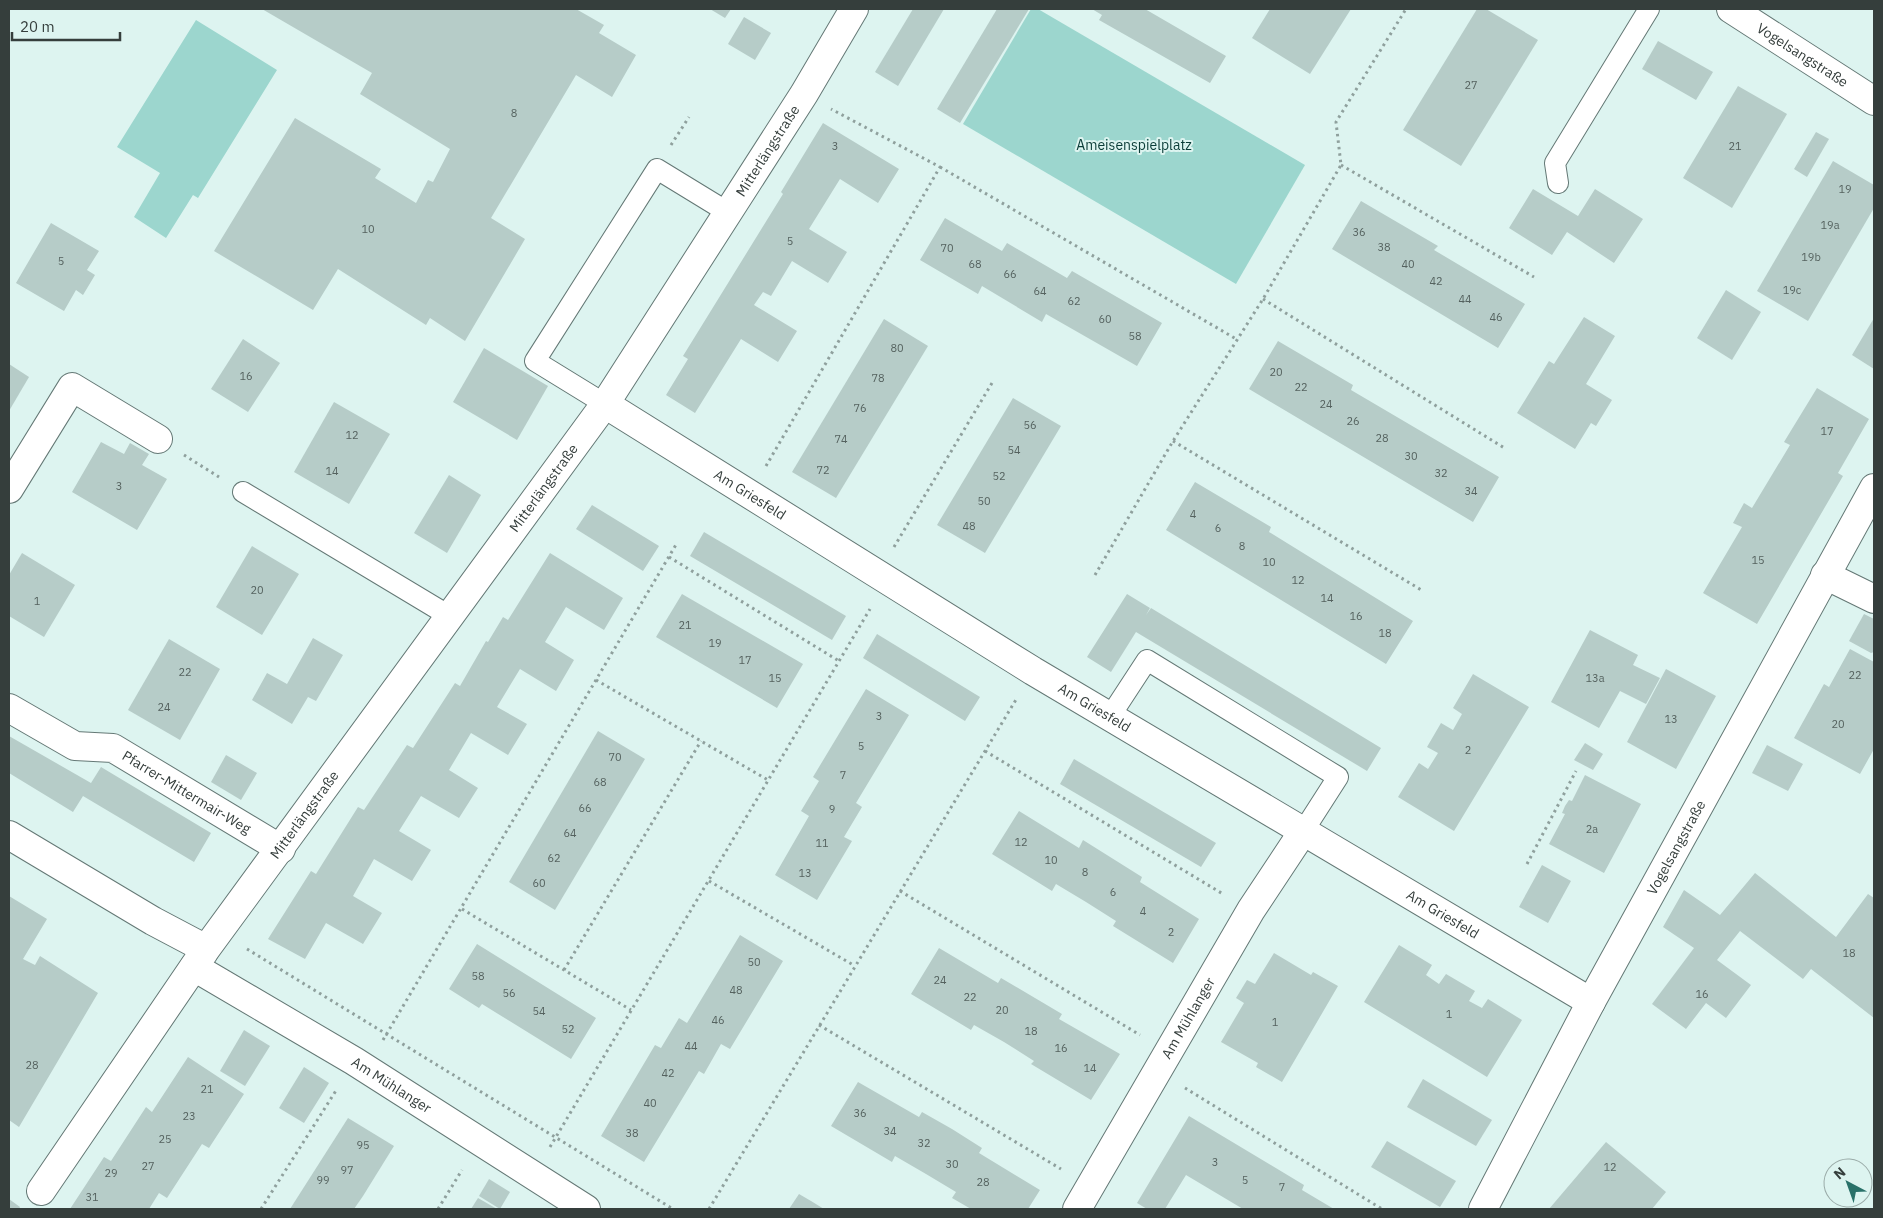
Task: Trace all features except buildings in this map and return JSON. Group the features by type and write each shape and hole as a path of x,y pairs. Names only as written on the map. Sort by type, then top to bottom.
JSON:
{"street":[{"name":"Mitterlängstraße","path":"41,1191 206,949 451,617 605,404 729,213 804,94 854,9"},
{"name":"Vogelsangstraße","path":"1731,9 1874,101"},
{"path":"9,489 72,387 158,439"},
{"name":"Am Griesfeld","path":"605,404 1033,671 1304,830 1591,1002"},
{"name":"Vogelsangstraße","path":"1483,1209 1591,1002 1874,488"},
{"path":"1825,575 1874,599"},
{"name":"Pfarrer-Mittermair-Weg","path":"9,708 75,746 113,748 281,848"},
{"name":"Am Mühlanger","path":"1084,1198 1251,910 1304,830"},
{"path":"9,835 153,921 206,949"},
{"name":"Am Mühlanger","path":"206,949 360,1065 586,1209"}],"lane":[{"path":"1558,183 1554,163 1649,9"},
{"path":"605,404 535,362 657,169 729,213"},
{"path":"243,492 451,617"},
{"path":"1111,716 1147,660 1338,777 1304,830"}],"path":[{"path":"1095,575 1173,441 1263,299 1341,165 1336,122 1406,9"},
{"path":"804,94 940,167 1238,340"},
{"path":"666,153 689,116"},
{"path":"1341,165 1534,278"},
{"path":"749,494 940,167"},
{"path":"1263,299 1506,448"},
{"path":"533,1175 839,661 883,576 992,383"},
{"path":"158,439 243,492"},
{"path":"1173,441 1423,591"},
{"path":"262,1209 360,1065 386,1036 677,543"},
{"path":"669,557 839,661"},
{"path":"709,1209 1033,671"},
{"path":"596,680 768,780"},
{"path":"564,970 701,741"},
{"path":"985,751 1251,910"},
{"path":"1527,864 1576,771"},
{"path":"709,880 855,966"},
{"path":"900,891 1162,1062 1382,1209"},
{"path":"462,909 632,1010"},
{"path":"206,949 386,1036 673,1209"},
{"path":"819,1025 1084,1198"},
{"path":"438,1209 479,1141"}],"green space":[{"name":"Ameisenspielplatz","path":"1031,9 1038,9 1305,165 1236,284 963,124"},
{"path":"196,20 277,70 198,198 193,195 166,238 134,217 160,173 117,147"}]}
